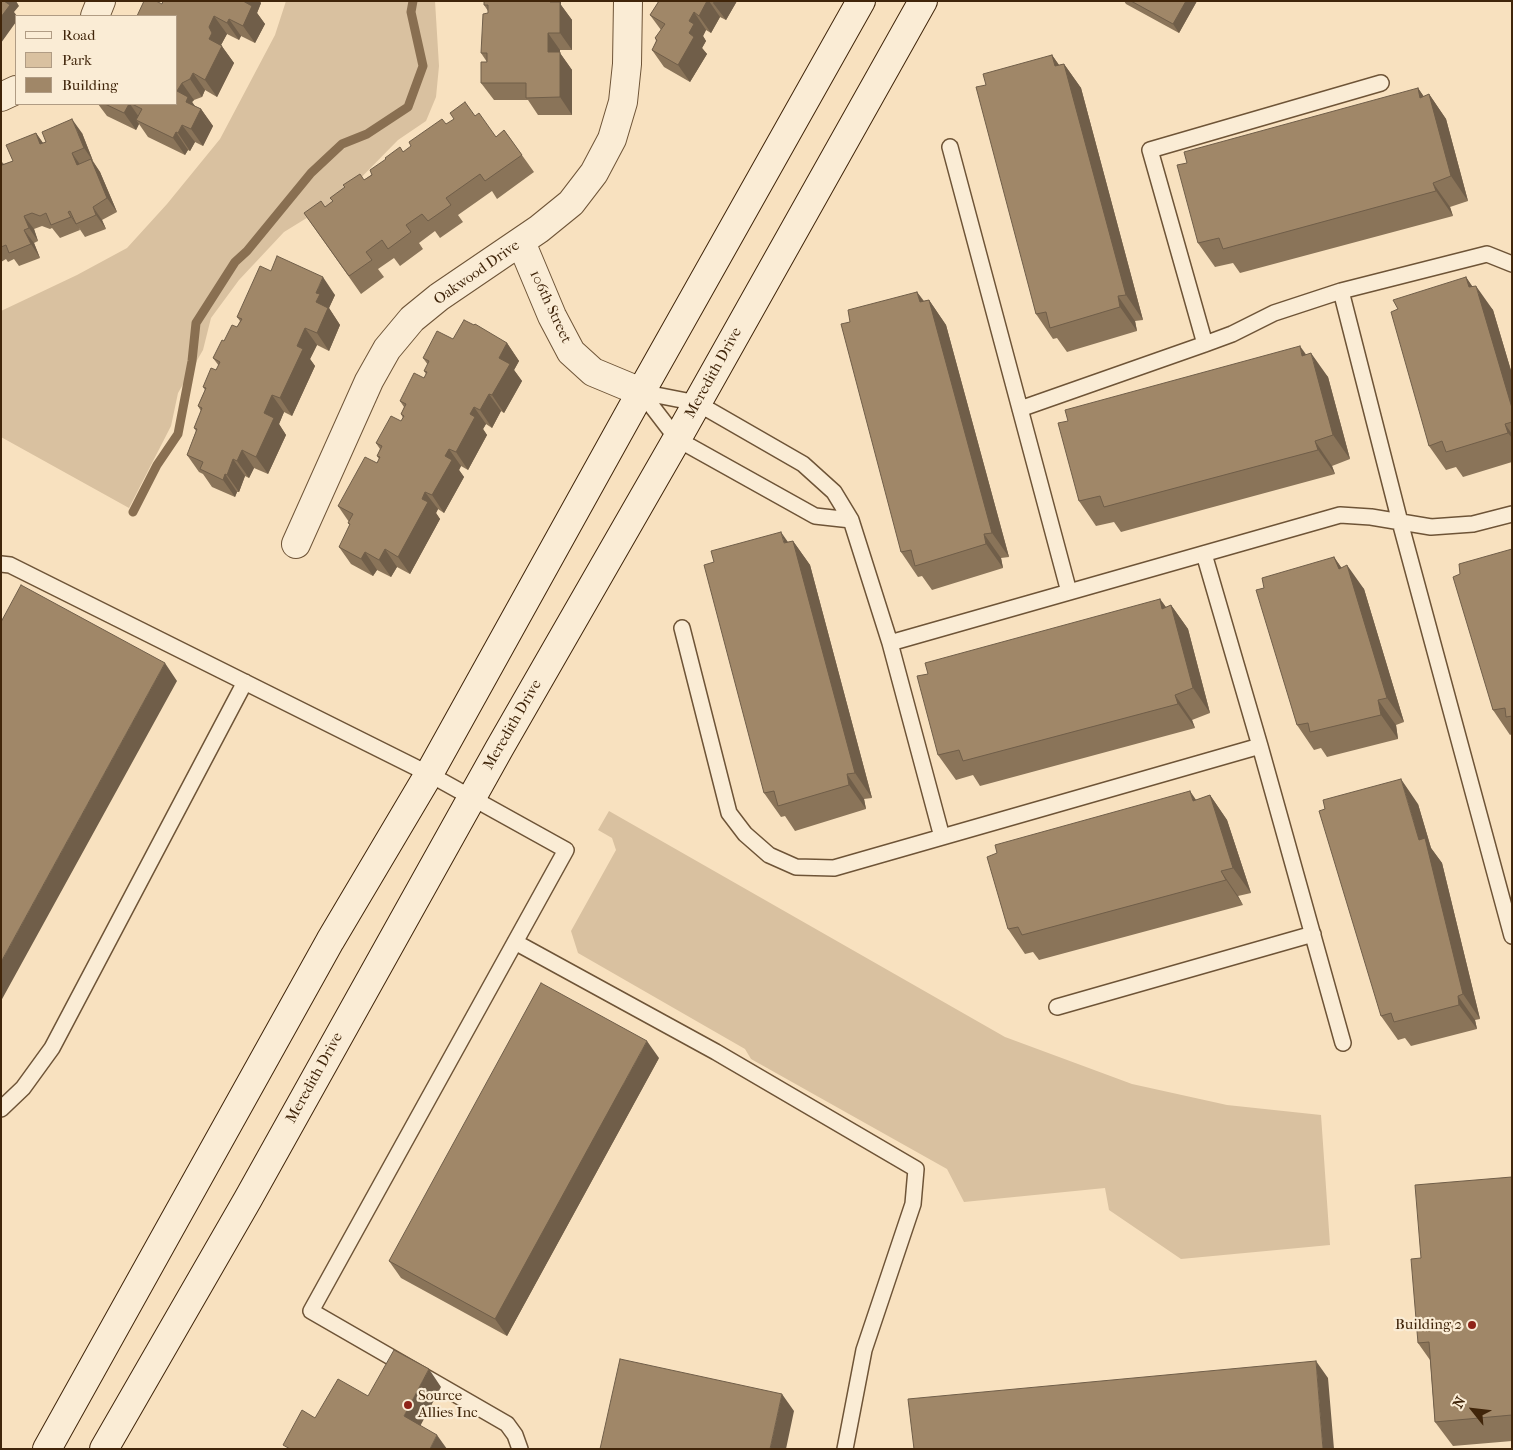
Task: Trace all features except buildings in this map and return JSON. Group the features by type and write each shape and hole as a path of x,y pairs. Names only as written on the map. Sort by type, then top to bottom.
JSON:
{"main road":[{"path":"95,15 101,1"},
{"name":"Oakwood Drive","path":"296,544 369,381 387,349 412,319 439,297 521,242 571,203 594,173 612,139 623,102 627,64 628,1"},
{"path":"46,1449 330,941 429,774 861,1"},
{"name":"Meredith Drive","path":"104,1449 253,1190 472,797 677,439 922,1"},
{"path":"1,97 15,90"},
{"name":"106th Street","path":"521,242 552,316 571,352 593,372 641,392"}],"lane":[{"path":"1205,344 1150,150 1381,83"},
{"path":"950,148 1069,592"},
{"path":"1020,409 1205,344 1232,334 1274,313 1341,291 1487,254 1512,264"},
{"path":"1341,291 1400,522 1512,936"},
{"path":"641,392 697,403 803,464 834,492 850,520 890,643 942,837"},
{"path":"641,392 677,439 815,516 850,520"},
{"path":"890,643 1340,515 1431,527 1473,524 1512,514"},
{"path":"1204,554 1344,1043"},
{"path":"1,564 10,565 429,774 566,850 312,1311 507,1424 515,1435 520,1449"},
{"path":"682,628 729,813 745,834 769,855 796,867 834,868 1260,746"},
{"path":"1,1109 23,1088 52,1048 245,682"},
{"path":"1057,1007 1313,934"},
{"path":"515,942 716,1052 916,1169 913,1204 864,1350 845,1449"}],"green space":[{"path":"286,1 435,1 439,66 436,97 426,121 398,140 344,195 284,232 239,280 211,318 203,350 178,393 171,426 129,508 1,437 1,311 77,275 127,248 167,204 220,139 275,35"},
{"path":"609,811 1005,1037 1132,1084 1227,1105 1321,1115 1330,1245 1181,1259 1109,1210 1105,1188 964,1202 947,1169 751,1059 745,1049 578,953 571,931 616,850 612,838 598,830"}],"waterway":[{"path":"133,512 157,465 178,434 192,361 196,323 235,262 247,251 311,173 342,144 367,134 408,107 423,66 411,12 413,1"}],"place":[{"name":"Building 2","path":"1472,1325"},
{"name":"Source Allies Inc","path":"408,1405"}]}
